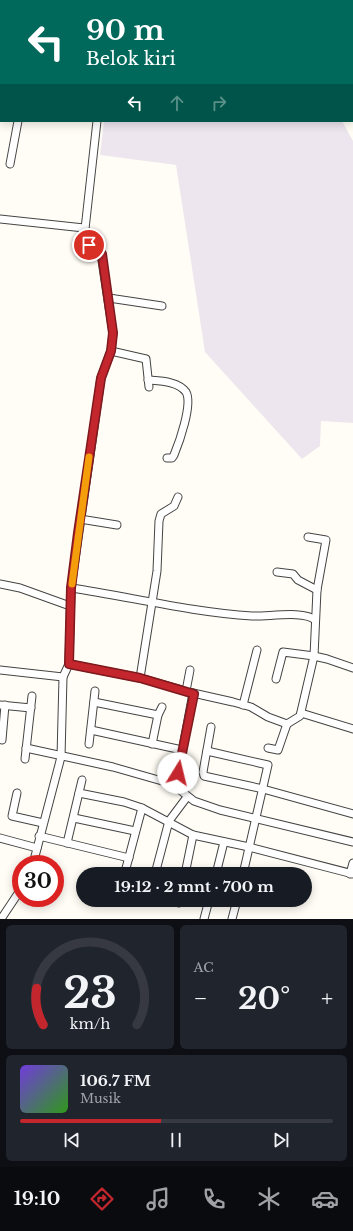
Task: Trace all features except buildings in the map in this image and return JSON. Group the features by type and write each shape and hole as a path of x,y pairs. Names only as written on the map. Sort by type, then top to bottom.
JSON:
{"street":[{"path":"10,164 18,122"},
{"path":"35,855 61,757 63,677 69,664 71,588 101,378 111,351 113,333 102,254 98,249 84,241 84,228 97,122"},
{"path":"0,219 84,228"},
{"path":"109,298 162,306"},
{"path":"111,351 146,359 149,384 172,383 186,392 188,398 180,438 174,455 172,458 167,458"},
{"path":"140,678 157,571 159,521 161,514 174,506 178,497"},
{"path":"80,519 117,525"},
{"path":"268,748 279,749 287,724 300,716 314,656 317,590 326,540 308,537"},
{"path":"277,572 292,574 298,580 317,590"},
{"path":"0,584 20,588 70,606"},
{"path":"71,588 222,613 254,616 299,615 310,616 315,620"},
{"path":"243,705 257,650"},
{"path":"276,679 283,652 328,659 353,668"},
{"path":"69,664 140,678 251,707 268,717 287,724"},
{"path":"0,670 63,677"},
{"path":"176,785 190,692 190,670"},
{"path":"89,744 95,691"},
{"path":"25,759 32,696"},
{"path":"94,702 158,715"},
{"path":"2,740 3,705 31,708"},
{"path":"152,744 158,715 162,707"},
{"path":"301,713 353,729"},
{"path":"211,727 203,772 204,776 263,789 353,814"},
{"path":"91,730 182,750"},
{"path":"26,748 113,768 176,785 187,797 220,810 353,842"},
{"path":"207,751 268,764 245,867"},
{"path":"67,843 82,780"},
{"path":"17,793 12,816 43,823"},
{"path":"79,793 124,802 142,808 193,835 249,847 352,874 353,863"},
{"path":"157,867 169,821 187,797"},
{"path":"126,867 142,808"},
{"path":"74,818 135,831"},
{"path":"186,867 193,835"},
{"path":"40,836 128,858"},
{"path":"0,838 37,848"},
{"path":"218,867 224,842"},
{"path":"1,919 12,902"},
{"path":"204,919 207,907"},
{"path":"232,919 235,907"}],"shaded area":[{"path":"104,122 343,122 353,141 353,423 321,421 320,446 302,459 205,352 176,165 100,155"}],"slow traffic":[{"path":"72,584 89,457"}],"route":[{"path":"89,245 98,249 102,254 113,333 111,351 101,378 78,533 71,588 69,664 140,678 194,694 178,773"}]}
